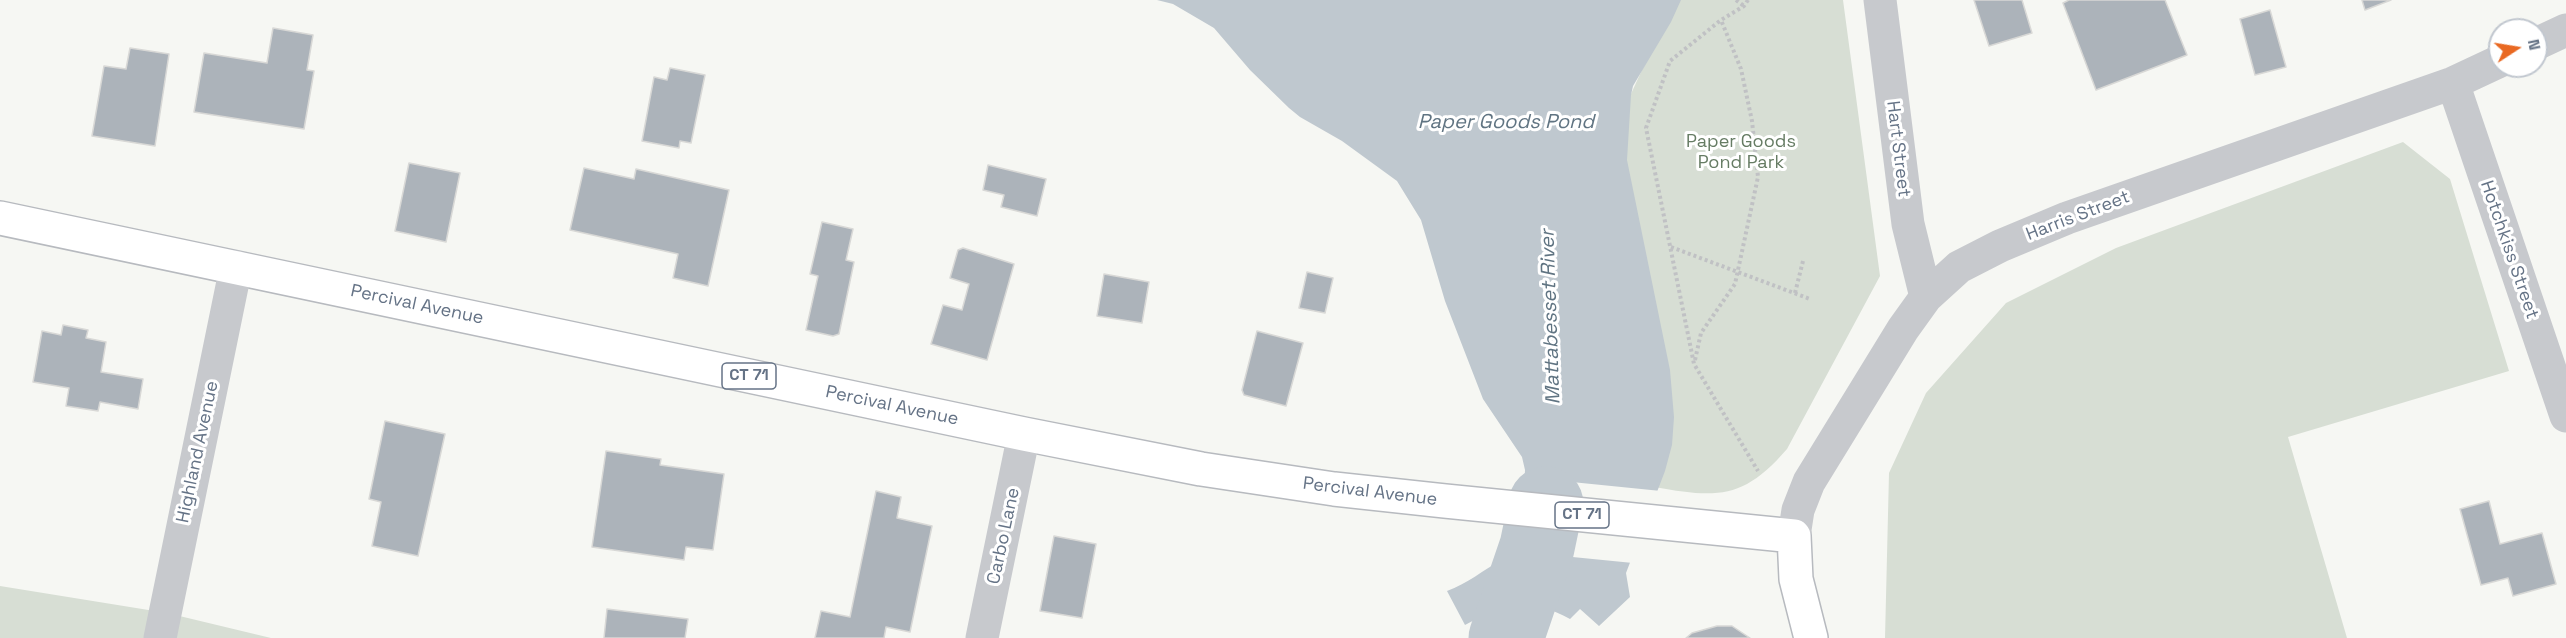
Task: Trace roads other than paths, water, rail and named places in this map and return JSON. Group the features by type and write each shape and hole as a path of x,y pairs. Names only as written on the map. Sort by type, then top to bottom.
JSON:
{"main road":[{"name":"Percival Avenue","path":"0,218 1024,434 1261,479 1502,507 1794,536"},
{"path":"1794,536 1796,579 1811,638"}],"street":[{"name":"Hart Street","path":"1880,0 1908,224 1926,297"},
{"path":"2548,38 2566,30"},
{"name":"Harris Street","path":"1794,536 1798,510 1809,482 1903,329 1926,297 1947,276 1972,259 2067,218 2453,83 2488,67"},
{"name":"Hotchkiss Street","path":"2453,83 2566,416"},
{"name":"Highland Avenue","path":"160,638 236,267"},
{"name":"Carbo Lane","path":"982,638 1024,434"}],"water":[{"name":"Paper Goods Pond","path":"1157,0 1681,0 1671,22 1633,86 1627,160 1670,370 1674,417 1672,445 1665,471 1626,573 1630,597 1599,626 1580,609 1570,619 1556,612 1530,606 1505,608 1465,625 1447,591 1502,560 1524,493 1525,470 1522,457 1483,399 1445,301 1421,220 1397,181 1342,141 1300,117 1289,108 1250,70 1214,28 1173,4"}],"waterway":[{"name":"Mattabesset River","path":"1506,638 1537,547 1546,504"}],"park label":[{"name":"Paper Goods Pond Park","path":"1741,152"}]}
